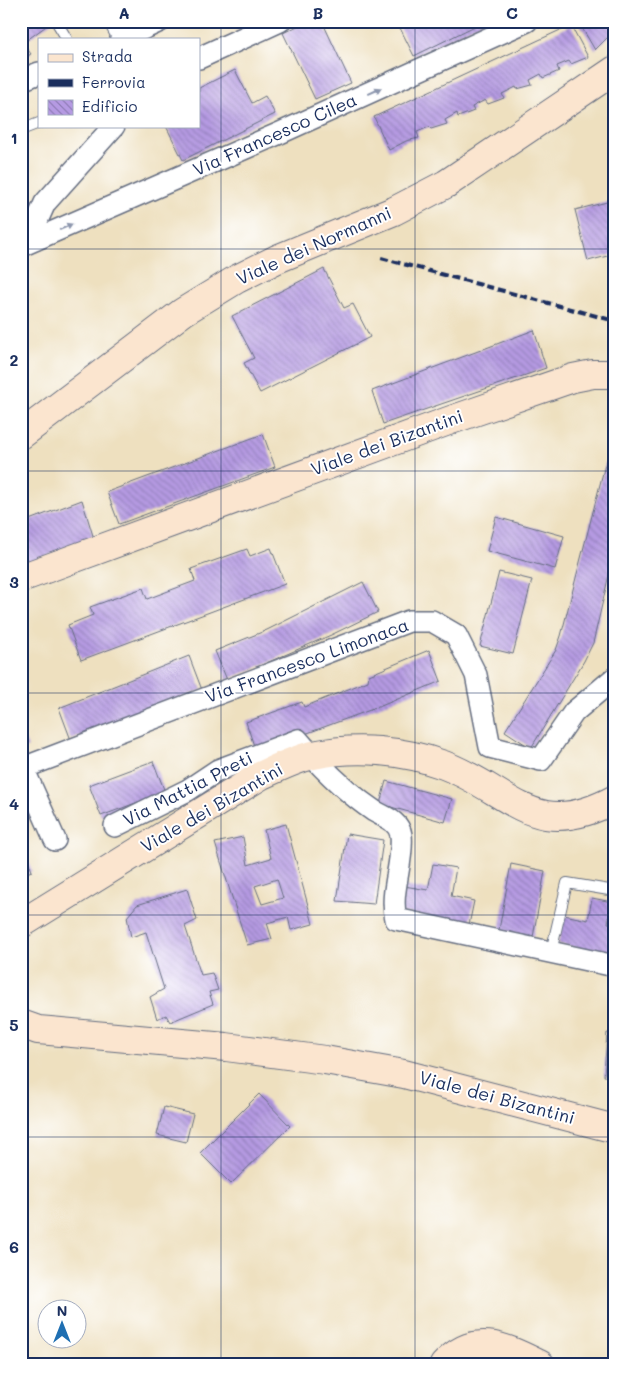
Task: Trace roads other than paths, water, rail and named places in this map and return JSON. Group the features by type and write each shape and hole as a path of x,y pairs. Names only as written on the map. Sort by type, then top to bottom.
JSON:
{"street":[{"path":"200,58 280,21"},
{"name":"Via Francesco Cilea","path":"24,244 289,130 527,21"},
{"path":"122,38 155,22"},
{"name":"Viale dei Normanni","path":"21,435 183,312 237,279 277,259 394,211 446,184 615,70"},
{"path":"21,80 38,73"},
{"path":"24,244 45,203 112,128"},
{"name":"Viale dei Bizantini","path":"21,578 460,416 573,378 593,374 615,374"},
{"name":"Via Francesco Limonaca","path":"55,840 23,768 409,621 432,621 456,635 476,675 490,747 541,760 574,712 612,680 615,680"},
{"name":"Via Mattia Preti","path":"115,826 188,790 218,770 257,754 298,740 312,756"},
{"name":"Viale dei Bizantini","path":"21,924 260,776 283,765 312,756 338,751 365,750 394,752 422,758 445,765 465,775 519,807 548,816 582,813 615,799"},
{"path":"312,756 332,776 373,810 396,823 401,834 400,867 394,908 396,919 615,966"},
{"name":"Viale dei Bizantini","path":"21,1024 38,1030 226,1046 396,1072 615,1129"},
{"path":"444,1365 453,1355 464,1348 492,1345 505,1348 541,1365"}],"lane":[{"path":"56,21 66,38"},
{"path":"108,21 119,38"},
{"path":"21,130 38,123"},
{"path":"551,952 567,883 615,891"}],"railway":[{"path":"381,258 615,321"}]}
